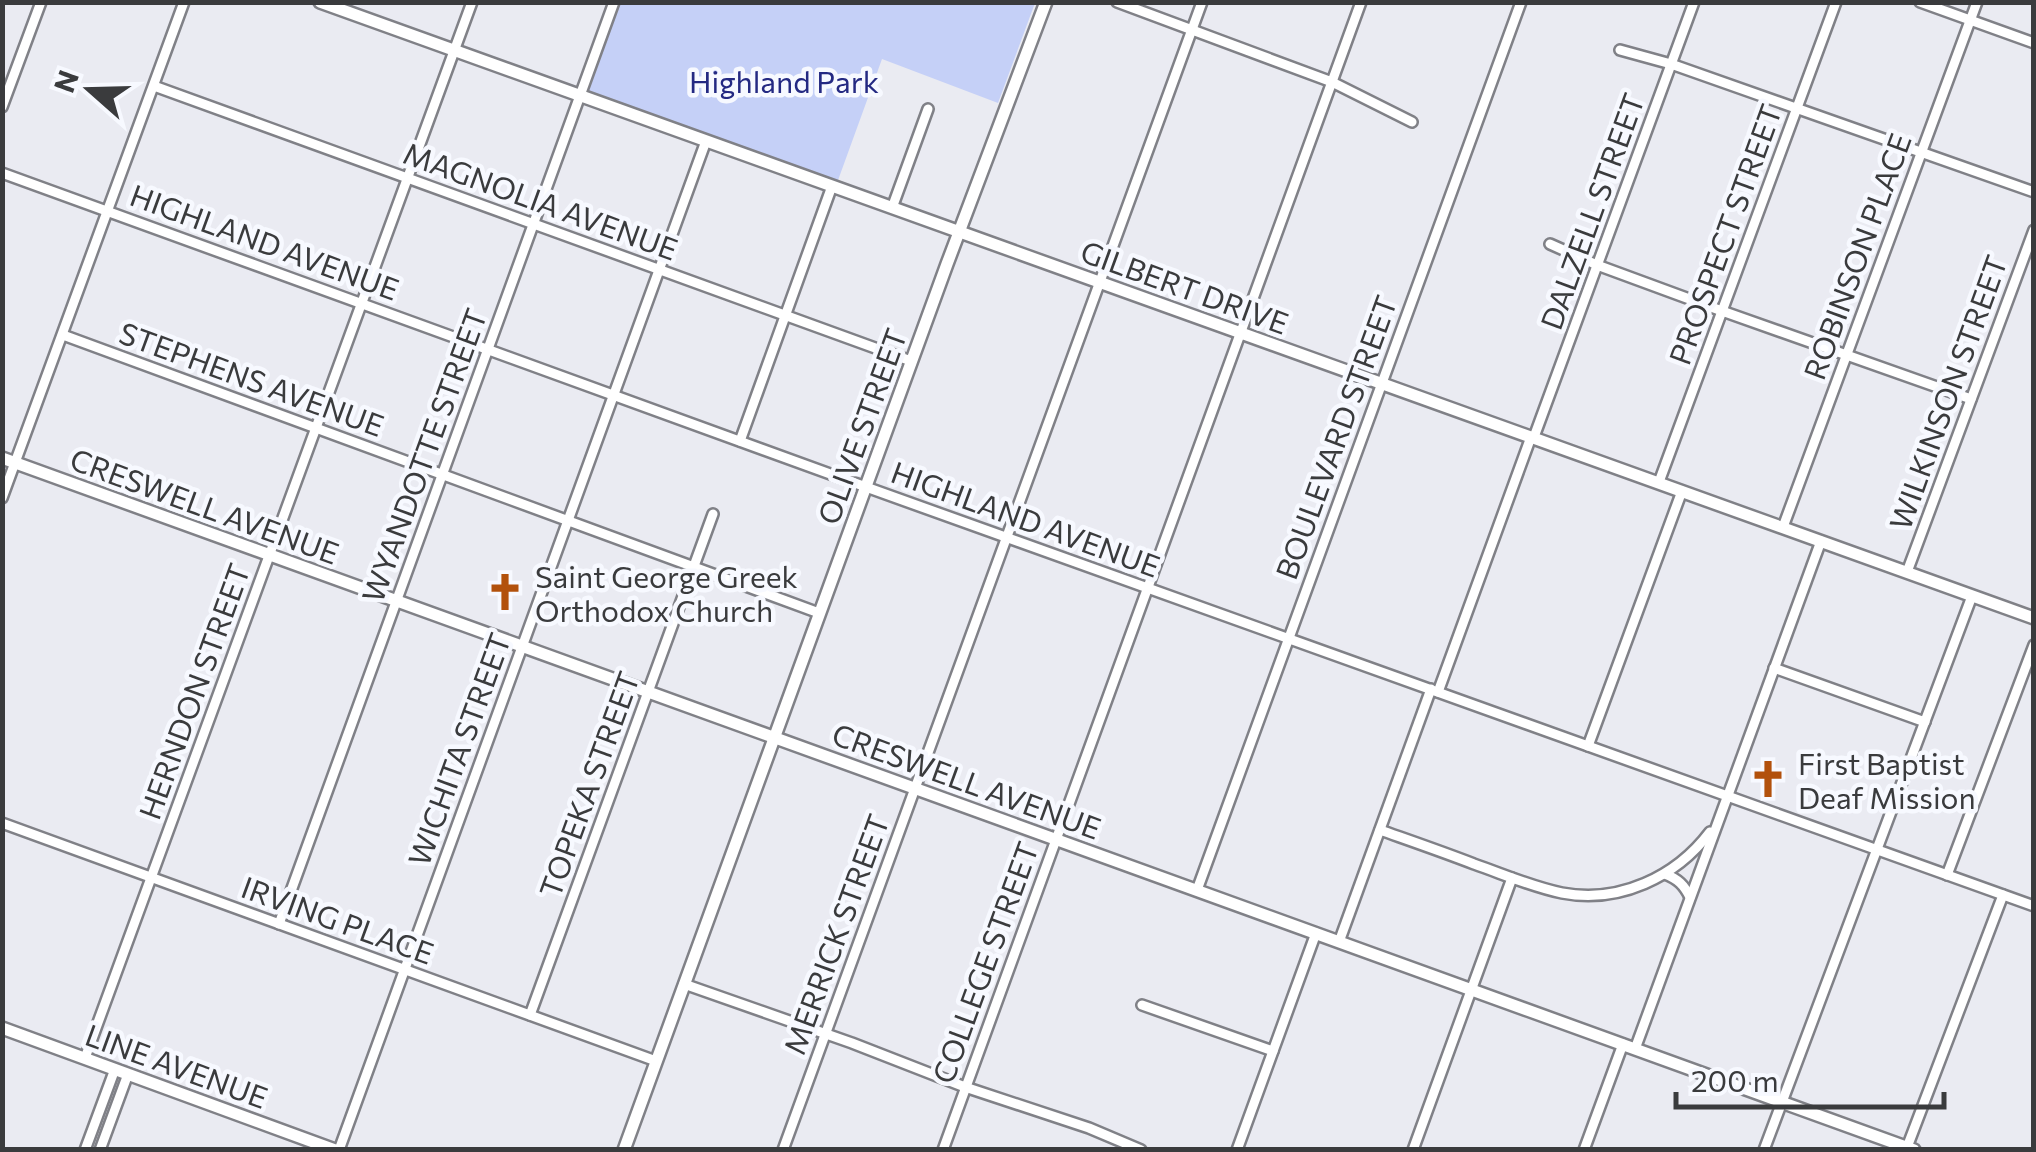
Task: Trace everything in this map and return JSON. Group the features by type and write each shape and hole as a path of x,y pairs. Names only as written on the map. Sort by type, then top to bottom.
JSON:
{"street":[{"path":"2,107 40,2"},
{"path":"2,498 9,460 62,335 184,2"},
{"name":"HERNDON STREET","path":"85,1058 472,2"},
{"name":"WYANDOTTE STREET","path":"279,924 614,2"},
{"name":"OLIVE STREET","path":"624,1150 1046,2"},
{"path":"1117,2 1332,82 1412,122"},
{"name":"MERRICK STREET","path":"783,1150 1202,2"},
{"name":"COLLEGE STREET","path":"943,1150 1361,2"},
{"name":"BOULEVARD STREET","path":"1197,890 1521,2"},
{"name":"DALZELL STREET","path":"1339,942 1694,2"},
{"name":"PROSPECT STREET","path":"1659,482 1836,2"},
{"path":"1920,2 2034,43"},
{"name":"ROBINSON PLACE","path":"1782,527 1976,2"},
{"name":"GILBERT DRIVE","path":"325,3 2034,618"},
{"path":"1620,50 1672,64 2034,192"},
{"name":"MAGNOLIA AVENUE","path":"154,86 911,361"},
{"path":"892,208 928,109"},
{"name":"WICHITA STREET","path":"337,1150 706,141"},
{"name":"HIGHLAND AVENUE","path":"2,173 2034,906"},
{"path":"740,441 832,186"},
{"name":"WILKINSON STREET","path":"1907,572 2034,230"},
{"path":"1550,244 1597,265 1970,399"},
{"name":"STEPHENS AVENUE","path":"62,335 819,613"},
{"name":"CRESWELL AVENUE","path":"9,460 1909,1149"},
{"path":"1588,746 1682,491"},
{"name":"TOPEKA STREET","path":"530,1015 714,514"},
{"path":"1584,1150 1690,897 1821,541"},
{"path":"1764,1150 1972,596"},
{"path":"1947,875 2034,645"},
{"path":"1774,668 1924,722"},
{"path":"1380,830 1552,891 1589,896 1621,892 1665,874 1693,852 1717,822"},
{"name":"IRVING PLACE","path":"2,823 656,1061"},
{"path":"1665,874 1686,887 1690,897"},
{"path":"1413,1150 1512,878"},
{"path":"1909,1149 2003,895"},
{"path":"1238,1150 1316,933"},
{"path":"684,984 1141,1150"},
{"path":"1142,1005 1274,1051"},
{"name":"LINE AVENUE","path":"2,1028 337,1150"},
{"path":"85,1150 115,1069"},
{"path":"100,1150 128,1074"},
{"path":"1102,1150 1107,1136"}],"green space":[{"name":"Highland Park","path":"617,3 1035,3 998,103 882,59 837,183 585,92"}],"place":[{"name":"Saint George Greek Orthodox Church","path":"505,592"},
{"name":"First Baptist Deaf Mission","path":"1768,779"}]}
